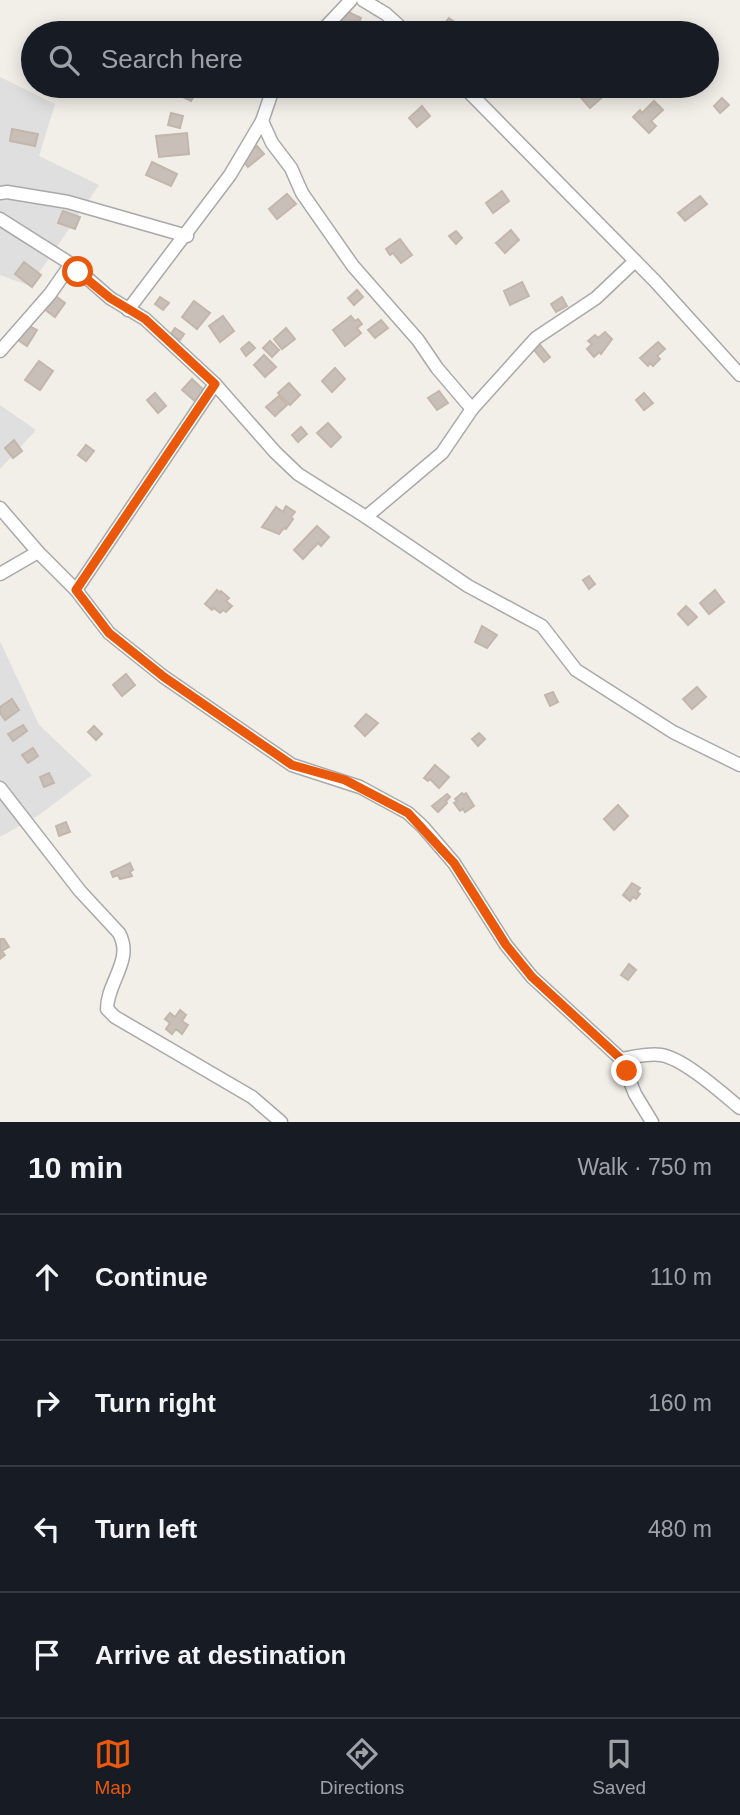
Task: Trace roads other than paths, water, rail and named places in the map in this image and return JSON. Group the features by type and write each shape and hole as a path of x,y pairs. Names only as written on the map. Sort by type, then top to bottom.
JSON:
{"street":[{"path":"331,21 351,0"},
{"path":"363,0 394,21"},
{"path":"128,310 187,236 230,175 262,121 270,98"},
{"path":"475,98 635,261 740,375"},
{"path":"262,121 272,144 291,168 302,193 353,266 418,340 443,376 472,409"},
{"path":"0,193 68,202 187,236"},
{"path":"0,219 71,264 128,310 145,319 215,384 275,453 298,474 468,586 542,626 576,670 673,732 740,765"},
{"path":"366,517 442,453 472,409 536,338 596,298 635,261"},
{"path":"0,351 50,294 71,264"},
{"path":"76,590 215,384"},
{"path":"0,508 76,590 109,633 164,677 292,765 345,780 408,813 454,863 506,945 532,977 621,1059 635,1094 652,1122"},
{"path":"0,574 38,552"},
{"path":"0,788 80,891 124,941 126,951 110,992 107,1009 115,1017 252,1097 281,1122"},
{"path":"621,1059 652,1055 672,1058 711,1084 740,1108"}]}
